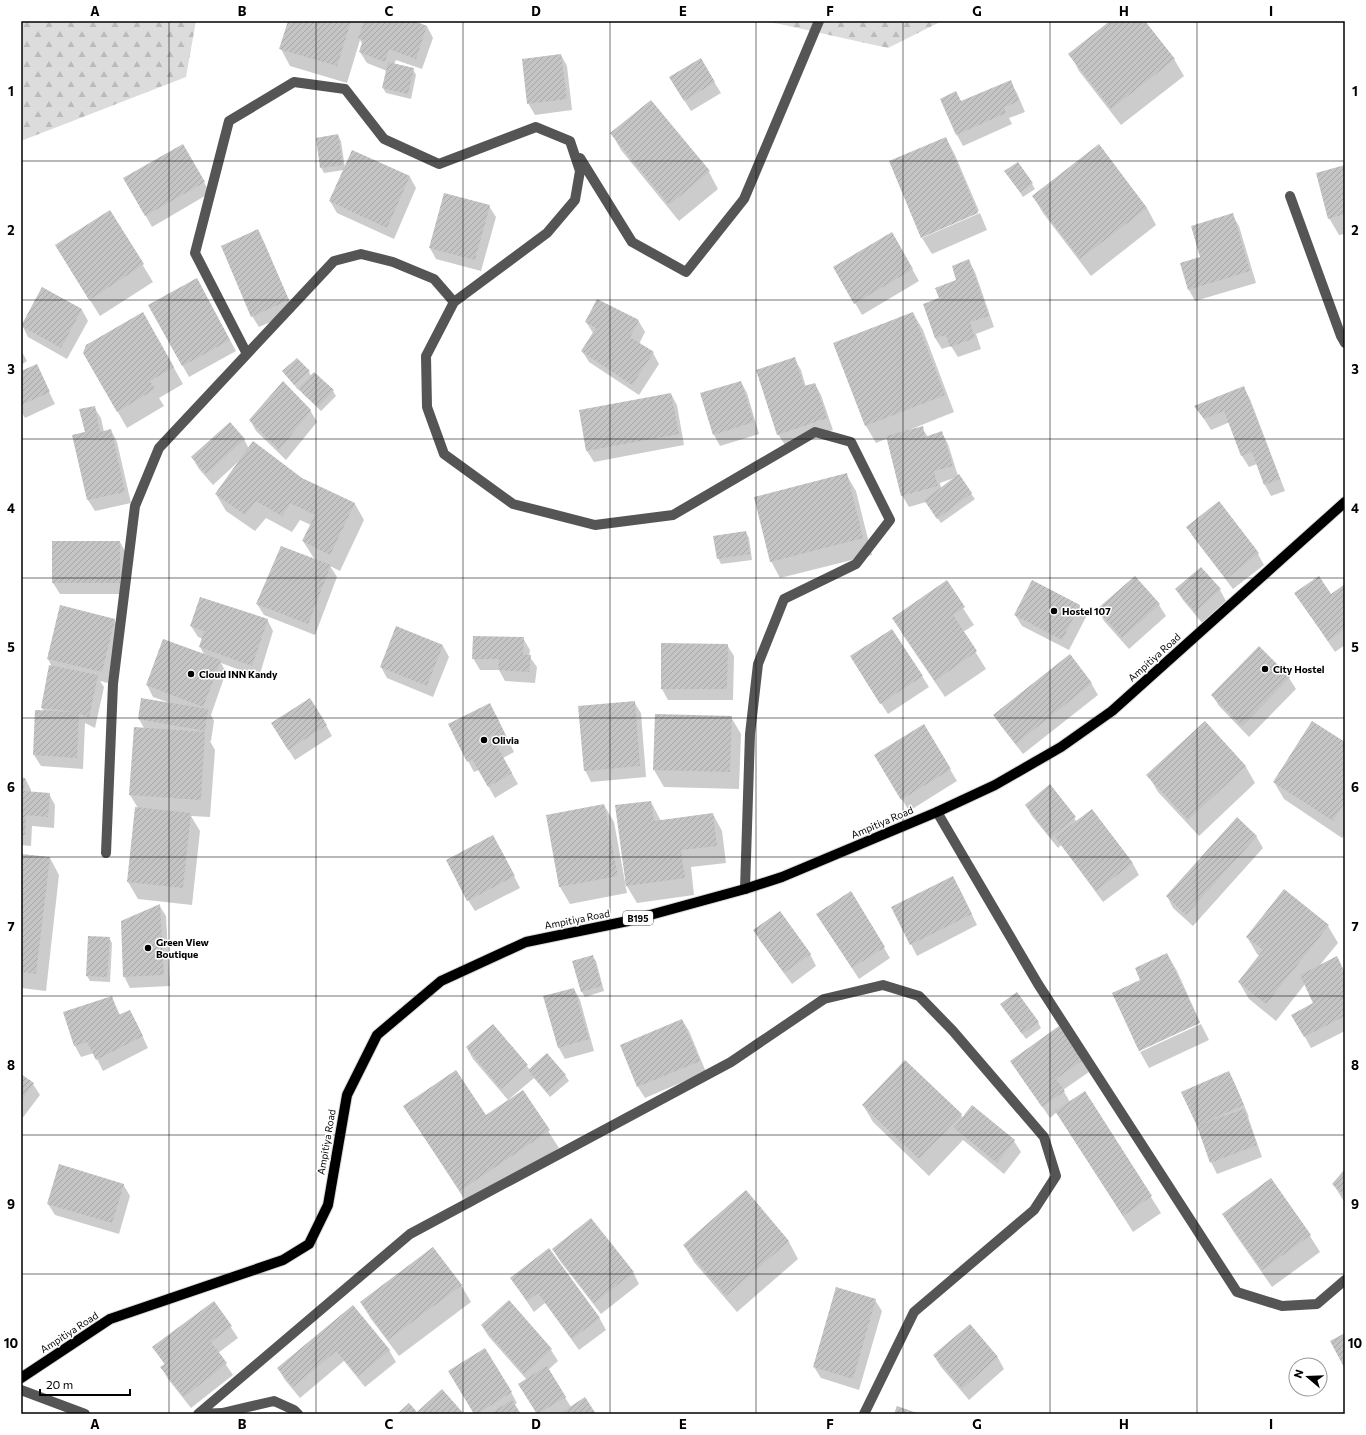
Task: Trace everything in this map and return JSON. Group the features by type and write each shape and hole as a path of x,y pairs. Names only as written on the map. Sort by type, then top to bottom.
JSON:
{"main road":[{"name":"Ampitiya Road","path":"21,1378 110,1319 283,1260 309,1244 328,1205 347,1095 377,1035 441,981 526,942 628,921 782,877 937,812 995,784 1061,747 1112,711 1345,502"}],"street":[{"path":"247,354 195,253 229,121 294,82 345,89 384,138 439,164 536,127 570,141 632,242 686,272 744,199 819,21"},
{"path":"570,141 580,171 575,200 547,233 454,302 426,356 427,407 444,454 514,504 595,526 673,515 814,432 851,442 890,520 856,564 784,599 758,664 750,734 745,888"},
{"path":"1290,196 1340,336 1345,343"},
{"path":"106,853 113,684 135,506 159,448 334,261 361,254 392,262 434,279 454,302"},
{"path":"937,812 1038,984 1237,1292 1282,1306 1317,1304 1345,1280"},
{"path":"198,1414 410,1234 731,1062 824,999 883,985 919,996 953,1031 1044,1137 1056,1176 1034,1210 914,1312 864,1414"},
{"path":"21,1390 85,1414"},
{"path":"198,1414 222,1413 274,1401 294,1410 298,1414"}],"green space":[{"path":"21,21 196,21 186,77 21,141"},
{"path":"766,21 942,21 888,48"}],"building":[{"path":"288,21 351,21 337,66 279,49"},
{"path":"364,21 414,21 427,26 416,59 389,49 385,62 359,52 363,40 358,38"},
{"path":"1110,21 1145,21 1175,59 1111,109 1068,54"},
{"path":"561,54 567,99 527,104 522,59"},
{"path":"701,58 715,82 684,101 669,77"},
{"path":"388,62 414,68 408,94 382,88"},
{"path":"1011,80 1019,101 1004,107 1006,113 956,135 940,99 956,91 961,101"},
{"path":"651,100 710,171 669,205 610,133"},
{"path":"338,134 343,165 320,168 316,138"},
{"path":"946,137 978,213 921,238 889,161"},
{"path":"183,144 205,182 145,216 123,178"},
{"path":"1099,144 1147,208 1080,259 1032,196"},
{"path":"352,150 410,176 387,228 329,201"},
{"path":"1018,162 1033,183 1020,192 1004,171"},
{"path":"1345,165 1345,214 1328,219 1316,173"},
{"path":"444,193 490,205 475,260 429,248"},
{"path":"110,210 144,264 89,300 55,245"},
{"path":"1233,213 1250,271 1188,290 1180,263 1200,257 1191,226"},
{"path":"258,229 289,300 251,317 221,246"},
{"path":"892,232 913,269 854,304 833,267"},
{"path":"969,259 989,316 970,322 975,338 950,347 946,335 935,338 923,304 939,298 935,288 956,280 952,266"},
{"path":"197,278 230,340 182,366 148,305"},
{"path":"42,287 82,309 61,348 21,326"},
{"path":"597,299 639,320 630,337 654,352 632,385 581,351 596,328 585,322"},
{"path":"143,312 174,367 150,381 155,389 117,412 83,353 86,345"},
{"path":"913,312 945,395 865,426 833,343"},
{"path":"795,357 804,386 815,383 827,418 777,435 756,370"},
{"path":"297,358 310,371 294,385 282,371"},
{"path":"37,364 50,392 21,405 21,371"},
{"path":"314,372 334,390 318,407 298,389"},
{"path":"283,381 311,410 279,450 249,420"},
{"path":"741,381 754,422 713,435 700,393"},
{"path":"1244,386 1280,479 1264,485 1252,452 1241,456 1224,411 1204,419 1194,406"},
{"path":"671,393 679,434 586,451 579,410"},
{"path":"95,406 100,432 111,429 125,492 87,500 72,435 85,432 79,409"},
{"path":"230,422 245,439 206,474 191,457"},
{"path":"923,426 925,437 942,431 953,466 934,471 938,486 901,496 886,436"},
{"path":"253,441 302,478 355,503 330,555 302,541 315,515 290,503 282,516 256,501 245,515 215,494"},
{"path":"847,473 863,538 770,562 754,497"},
{"path":"959,474 972,493 937,519 924,500"},
{"path":"1219,501 1259,553 1226,579 1186,527"},
{"path":"746,531 750,554 717,559 713,536"},
{"path":"52,541 120,541 120,583 52,583"},
{"path":"281,546 331,565 308,624 256,604"},
{"path":"1201,567 1221,589 1195,612 1175,589"},
{"path":"1135,576 1160,604 1122,638 1097,609"},
{"path":"1319,576 1331,594 1345,584 1345,629 1328,641 1294,593"},
{"path":"947,580 965,607 953,615 977,651 935,681 892,618"},
{"path":"1032,580 1080,605 1062,640 1014,615"},
{"path":"200,597 268,619 252,666 199,647 204,631 190,626"},
{"path":"60,605 115,619 102,672 47,659"},
{"path":"396,626 443,645 427,686 380,667"},
{"path":"892,629 923,676 880,704 850,656"},
{"path":"473,636 524,637 523,655 531,655 529,672 498,670 499,659 472,659"},
{"path":"163,639 221,660 203,707 146,685"},
{"path":"661,643 728,644 727,689 661,689"},
{"path":"1259,646 1290,677 1242,726 1211,695"},
{"path":"1070,654 1092,683 1016,744 993,715"},
{"path":"49,665 98,675 89,718 79,713 77,758 33,755 35,710 75,712 41,708"},
{"path":"141,698 208,709 205,731 138,719"},
{"path":"310,698 327,725 288,750 271,723"},
{"path":"635,701 640,766 584,771 578,706"},
{"path":"490,703 508,740 497,746 512,773 488,787 472,759 467,762 448,724"},
{"path":"655,714 732,716 730,772 653,770"},
{"path":"1205,721 1246,766 1188,820 1146,775"},
{"path":"1312,721 1345,742 1345,802 1333,821 1273,782"},
{"path":"924,724 951,769 901,800 874,755"},
{"path":"134,727 205,732 201,800 129,795"},
{"path":"21,777 25,778 24,791 50,793 48,817 26,815 25,835 21,835"},
{"path":"1050,784 1076,817 1051,838 1025,805"},
{"path":"651,801 654,821 713,813 717,846 681,850 685,878 626,886 615,805"},
{"path":"604,804 618,876 559,887 546,815"},
{"path":"135,807 191,813 183,888 127,882"},
{"path":"1092,809 1133,863 1096,891 1055,837"},
{"path":"1237,817 1257,836 1186,915 1166,896"},
{"path":"493,835 515,876 467,901 446,860"},
{"path":"21,854 50,857 36,974 21,972"},
{"path":"953,876 972,914 910,945 891,907"},
{"path":"1284,889 1329,925 1266,1004 1238,982 1263,950 1246,937"},
{"path":"851,891 885,947 852,968 816,914"},
{"path":"160,904 164,975 123,977 121,921"},
{"path":"780,911 811,954 784,973 753,930"},
{"path":"88,936 110,937 107,977 86,976"},
{"path":"1167,953 1200,1023 1139,1051 1112,993 1140,980 1135,968"},
{"path":"593,955 602,986 581,992 572,961"},
{"path":"1337,956 1345,973 1345,1016 1304,1037 1291,1015 1313,1003 1300,975"},
{"path":"574,988 589,1039 558,1048 543,996"},
{"path":"1017,992 1039,1022 1022,1034 1000,1004"},
{"path":"112,996 118,1015 130,1010 143,1036 96,1060 87,1042 74,1046 63,1012"},
{"path":"682,1019 700,1061 637,1087 620,1045"},
{"path":"493,1024 528,1065 501,1089 466,1047"},
{"path":"1059,1026 1083,1060 1056,1079 1065,1091 1042,1107 1010,1061"},
{"path":"547,1053 566,1075 547,1092 528,1070"},
{"path":"905,1060 962,1114 919,1159 862,1105"},
{"path":"456,1070 486,1115 523,1090 550,1130 460,1191 403,1106"},
{"path":"1229,1071 1244,1105 1201,1124 1244,1109 1257,1145 1210,1163 1197,1126 1181,1092"},
{"path":"21,1074 34,1083 21,1101"},
{"path":"1085,1091 1152,1196 1123,1216 1055,1111"},
{"path":"972,1105 1015,1140 997,1163 954,1128"},
{"path":"59,1164 124,1184 112,1223 47,1204"},
{"path":"1345,1169 1345,1196 1332,1184"},
{"path":"1271,1178 1311,1235 1262,1270 1222,1214"},
{"path":"746,1190 789,1241 726,1296 683,1245"},
{"path":"591,1218 634,1272 594,1303 552,1249"},
{"path":"433,1247 462,1285 388,1340 360,1302"},
{"path":"549,1248 600,1318 572,1339 538,1293 527,1301 510,1278"},
{"path":"836,1287 876,1299 853,1379 813,1367"},
{"path":"509,1300 552,1349 524,1374 481,1325"},
{"path":"214,1301 232,1326 211,1342 227,1363 184,1397 160,1367 165,1364 152,1347"},
{"path":"353,1305 390,1350 358,1376 336,1351 293,1387 277,1368"},
{"path":"970,1324 998,1357 962,1389 933,1355"},
{"path":"1345,1333 1345,1366 1344,1367 1330,1341"},
{"path":"485,1348 512,1392 477,1414 474,1414 448,1371"},
{"path":"547,1366 566,1397 537,1414 518,1384"},
{"path":"442,1389 464,1414 397,1414 409,1403 417,1412"},
{"path":"585,1397 596,1414 559,1414"},
{"path":"512,1400 521,1414 489,1414"},
{"path":"897,1406 920,1414 894,1414"}],"place":[{"name":"Hostel 107","path":"1054,611"},
{"name":"City Hostel","path":"1265,669"},
{"name":"Cloud INN Kandy","path":"191,674"},
{"name":"Olivia","path":"484,740"},
{"name":"Green View Boutique","path":"148,948"}]}
